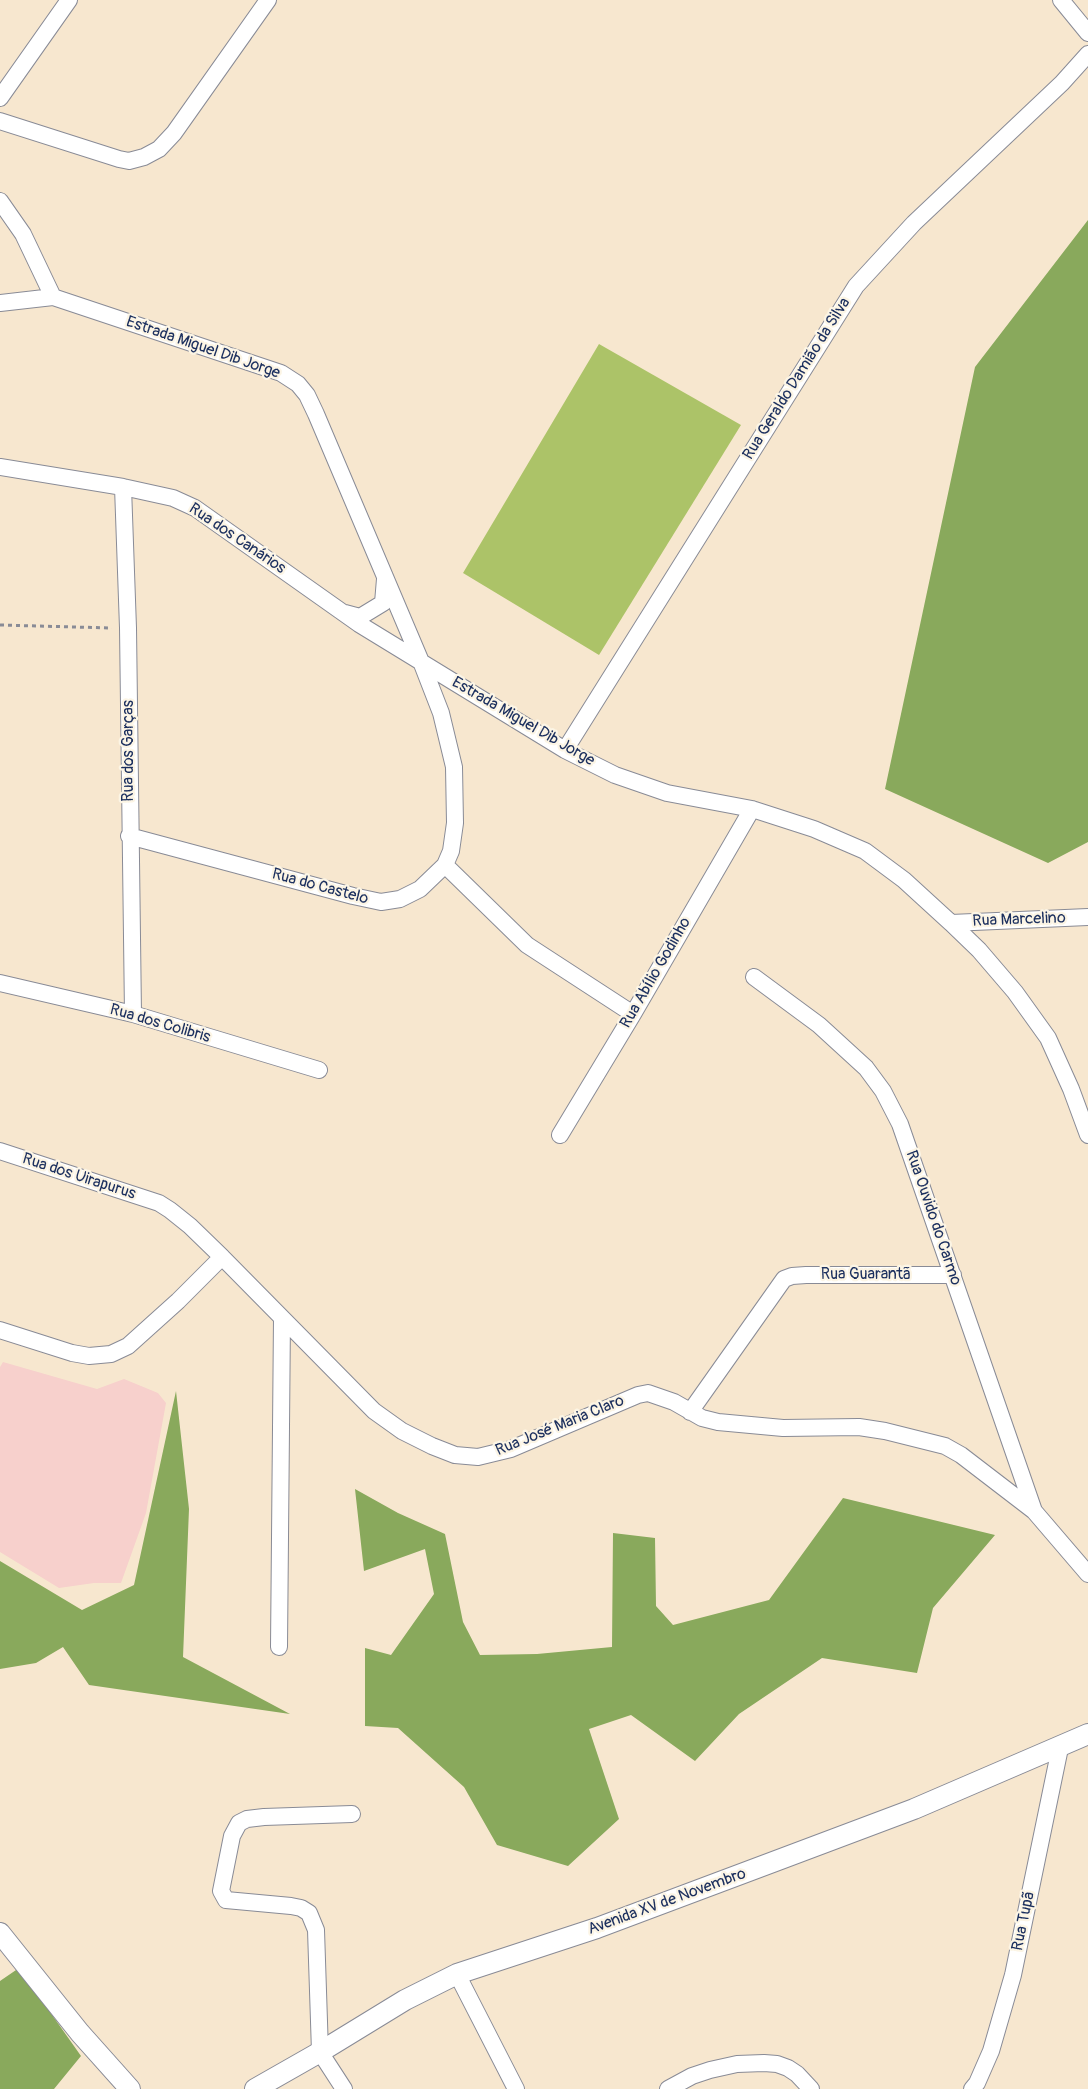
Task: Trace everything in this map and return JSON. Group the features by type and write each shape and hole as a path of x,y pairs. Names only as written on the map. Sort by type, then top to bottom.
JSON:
{"street":[{"path":"0,98 69,0"},
{"path":"0,122 119,159 129,161 144,157 158,149 174,133 268,0"},
{"path":"1061,0 1088,33"},
{"name":"Rua Geraldo Damião da Silva","path":"565,750 856,286 914,223 1062,83 1088,54"},
{"path":"0,201 23,234 53,297"},
{"name":"Estrada Miguel Dib Jorge","path":"0,303 53,297 281,373 298,384 307,395 316,414 422,664 565,750 615,775 668,793 752,810 814,829 865,851 904,880 951,923 1015,992 1048,1038 1071,1089 1088,1135"},
{"name":"Rua dos Canários","path":"0,467 124,487 173,498 195,508 343,613 422,664"},
{"name":"Rua dos Garças","path":"124,487 128,628 129,836 133,1014"},
{"path":"343,613 360,617 383,603 386,578"},
{"path":"422,664 441,713 454,768 455,823 451,851 446,865 527,945 633,1014"},
{"name":"Rua Abílio Godinho","path":"560,1135 752,810"},
{"name":"Rua do Castelo","path":"129,836 381,902 400,899 420,888 446,865"},
{"name":"Rua Marcelino","path":"951,923 1088,917"},
{"name":"Rua Ouvido do Carmo","path":"754,977 819,1025 866,1068 883,1091 900,1124 1034,1511"},
{"name":"Rua dos Colibris","path":"0,983 133,1014 319,1070"},
{"name":"Rua dos Uirapurus","path":"0,1151 159,1203 190,1226 222,1257"},
{"path":"0,1330 72,1353 90,1356 111,1354 128,1346 178,1301 222,1257"},
{"name":"Rua José Maria Claro","path":"222,1257 374,1411 402,1431 455,1455 478,1457 512,1449 638,1395 648,1393 674,1402 702,1418 718,1422 783,1428 859,1427 919,1438 945,1446 961,1455 1034,1511 1088,1574"},
{"name":"Rua Guarantã","path":"690,1412 781,1282 792,1276 953,1275"},
{"path":"279,1647 282,1318"},
{"name":"Avenida XV de Novembro","path":"256,2089 405,2000 457,1974 597,1928 914,1809 1060,1748 1088,1734"},
{"name":"Rua Tupã","path":"972,2089 977,2083 991,2052 1013,1975 1060,1748"},
{"path":"344,2089 320,2052 316,1930 309,1913 301,1908 291,1906 226,1900 221,1891 232,1836 239,1823 246,1819 264,1817 352,1814"},
{"path":"0,1933 80,2033 130,2089"},
{"path":"457,1974 516,2089"},
{"path":"668,2089 692,2076 710,2070 737,2064 764,2063 777,2064 788,2068 797,2074 811,2089"}],"path":[{"path":"0,625 128,628"}],"shaded area":[{"path":"3,1362 97,1389 124,1379 158,1393 166,1403 146,1513 121,1583 94,1583 59,1588 0,1552 0,1367"}],"green space":[{"path":"1088,220 1088,842 1048,863 885,789 975,367"},
{"path":"599,344 741,425 599,655 463,573"},
{"path":"176,1391 189,1509 183,1657 290,1714 89,1685 63,1647 36,1663 0,1669 0,1561 82,1610 134,1585"},
{"path":"355,1489 398,1513 445,1534 463,1622 480,1655 537,1654 612,1647 613,1533 655,1538 656,1606 673,1625 769,1600 843,1498 995,1535 933,1608 917,1673 822,1658 739,1714 695,1761 631,1715 589,1729 619,1819 568,1866 497,1845 464,1787 398,1728 365,1726 365,1648 391,1655 434,1594 425,1549 364,1571"},
{"path":"19,1968 81,2056 54,2089 0,2089 0,1981"}]}
